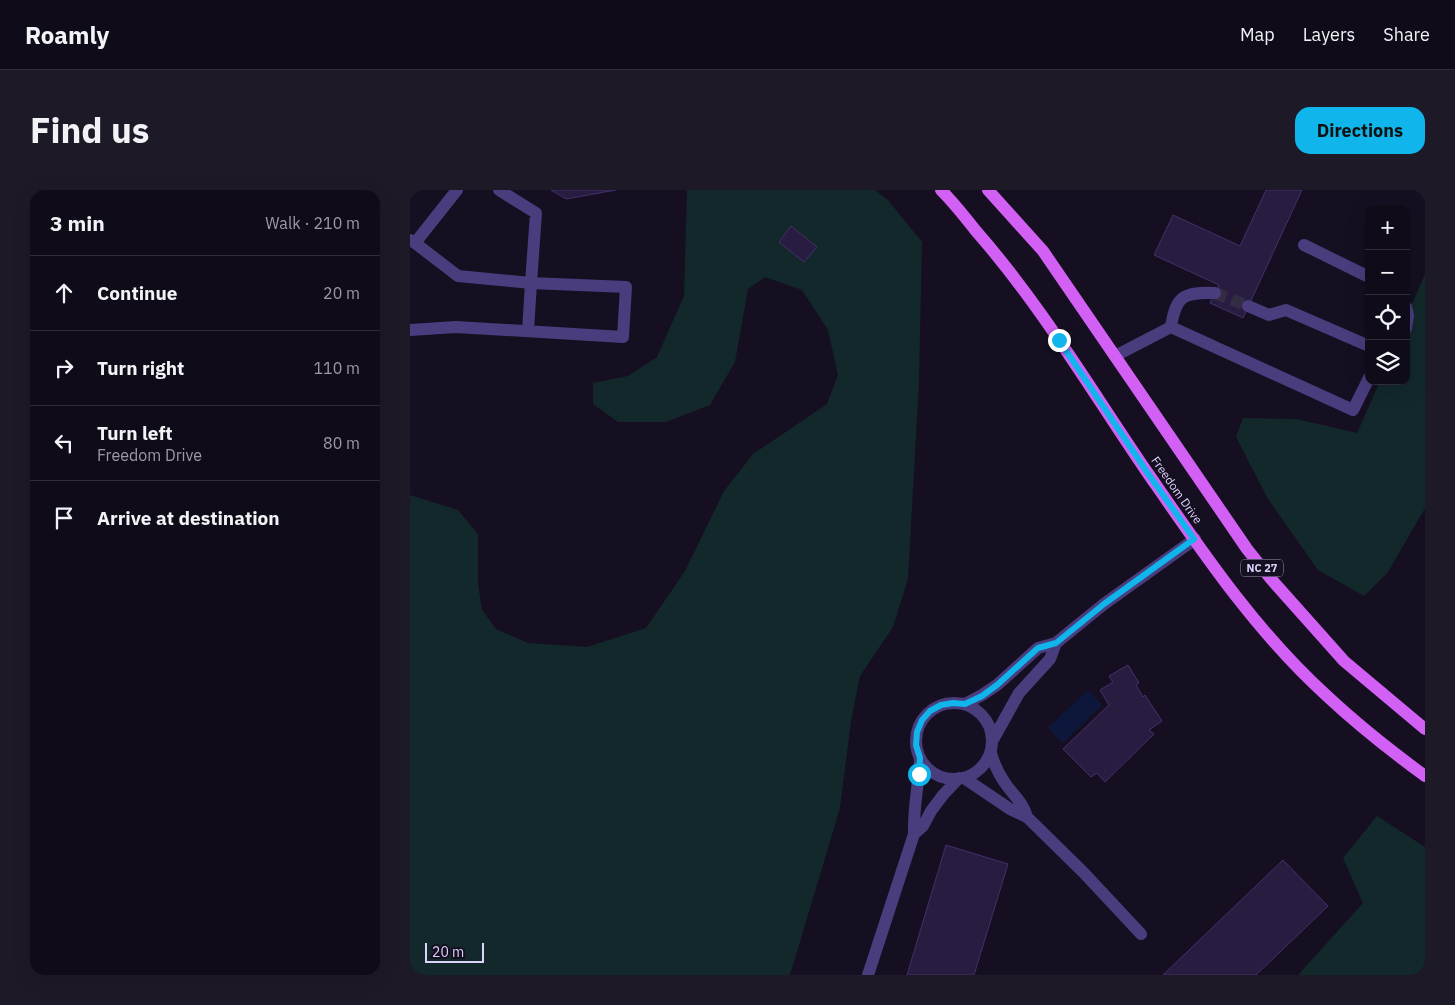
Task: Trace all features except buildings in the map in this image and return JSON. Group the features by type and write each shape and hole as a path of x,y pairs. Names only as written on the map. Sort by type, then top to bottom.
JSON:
{"main road":[{"name":"Freedom Drive","path":"941,190 1002,261 1059,340 1147,472 1250,615 1326,696 1386,747 1425,776"},
{"name":"Freedom Drive","path":"988,190 1043,251 1248,549 1271,579 1344,661 1425,729"}],"street":[{"path":"410,330 456,327 623,337 626,287 531,283 458,276 412,241 457,190"},
{"path":"499,190 536,213 528,331"},
{"path":"1304,245 1365,276"},
{"path":"1115,356 1170,327 1176,304 1183,297 1197,293 1215,293"},
{"path":"1248,306 1269,315 1286,310 1365,344"},
{"path":"1170,327 1353,410 1366,385"},
{"path":"965,704 982,696 997,685 1038,648 1056,643 1104,604 1194,539"},
{"path":"994,738 985,718 976,709 965,704 953,703 941,705 930,711 922,720 917,732 916,745 920,758 927,768 938,775 951,779 976,773 985,764 991,753 994,738 1019,693 1050,659 1056,643"},
{"path":"991,753 995,766 1005,783 1024,806 1027,817"},
{"path":"868,975 914,834 920,758"},
{"path":"961,778 1010,809 1027,817 1084,873 1140,934"},
{"path":"914,834 923,826 943,794 961,778"}],"green space":[{"path":"687,190 875,190 888,200 922,242 919,381 908,579 893,627 860,676 851,721 840,808 790,975 410,975 410,495 458,510 478,534 478,583 482,610 496,629 528,643 587,647 646,628 685,571 724,491 753,454 827,404 838,375 828,330 802,290 765,277 748,289 735,362 710,405 666,422 618,422 593,404 593,383 628,376 657,357 684,296"},
{"path":"1425,274 1425,510 1388,572 1364,596 1318,570 1268,499 1236,437 1243,418 1297,419 1357,433 1378,385 1410,385 1410,309"},
{"path":"1377,816 1425,847 1425,975 1298,975 1363,903 1343,858"}],"water":[{"path":"1088,690 1102,705 1063,743 1048,728"}],"tunnel":[{"path":"1215,293 1248,306"}],"route":[{"path":"919,774 920,758 916,745 917,732 922,720 930,711 941,705 965,704 982,696 1038,648 1056,643 1104,604 1194,539 1059,340"}]}
